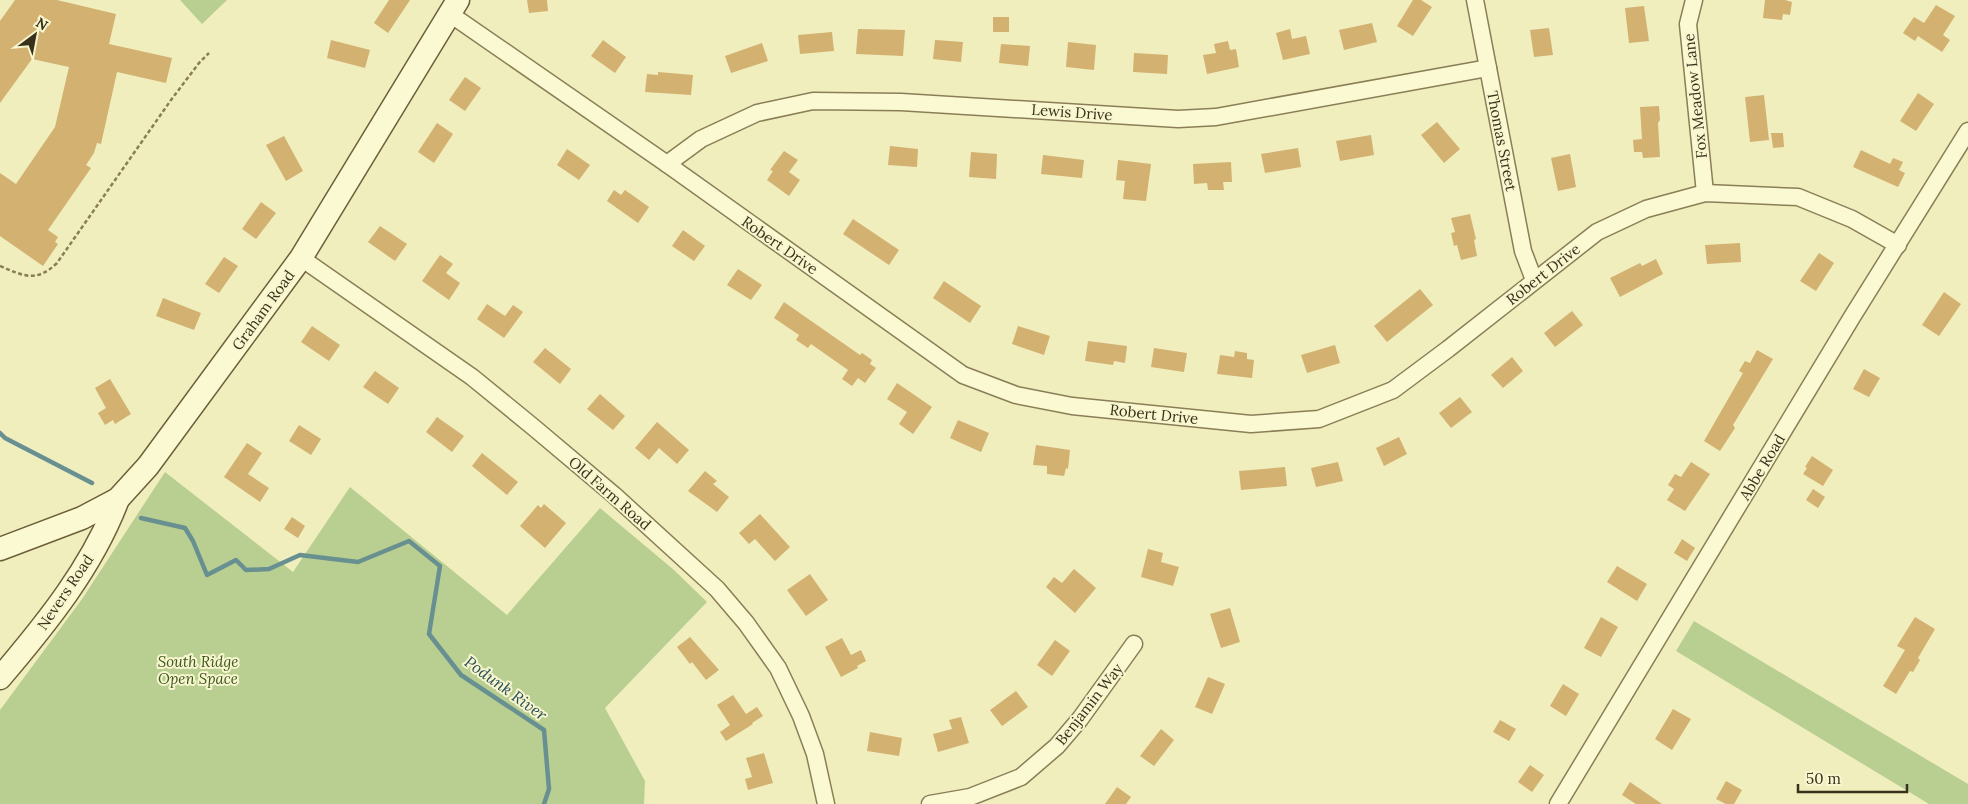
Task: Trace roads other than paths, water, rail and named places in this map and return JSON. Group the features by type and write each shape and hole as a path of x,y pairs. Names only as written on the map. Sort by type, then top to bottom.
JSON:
{"street":[{"name":"Thomas Street","path":"1475,0 1523,251 1534,280"},
{"name":"Fox Meadow Lane","path":"1694,0 1688,24 1705,193"},
{"name":"Robert Drive","path":"454,7 667,164 963,374 1016,395 1072,406 1251,424 1319,419 1393,390 1597,232 1646,209 1705,193 1798,197 1852,219 1898,245"},
{"name":"Graham Road","path":"0,549 82,518 118,499 148,466 301,258 454,7"},
{"name":"Lewis Drive","path":"667,164 701,139 756,113 813,101 901,102 1178,119 1216,117 1488,68"},
{"name":"Abbe Road","path":"1558,804 1852,317 1968,132"},
{"name":"Old Farm Road","path":"301,258 472,378 614,496 717,588 746,623 778,668 801,716 815,754 826,804"},
{"name":"Nevers Road","path":"0,678 39,632 63,598 109,524 118,499"},
{"name":"Benjamin Way","path":"930,804 970,797 1021,778 1057,746 1080,719 1134,644"}],"waterway":[{"name":"Podunk River","path":"0,433 5,438 92,483"},
{"name":"Podunk River","path":"141,518 185,528 193,541 207,575 236,560 246,570 269,569 300,555 358,562 409,541 440,566 429,634 461,675 544,730 549,789 544,804"}],"park label":[{"name":"South Ridge Open Space","path":"198,670"}]}
